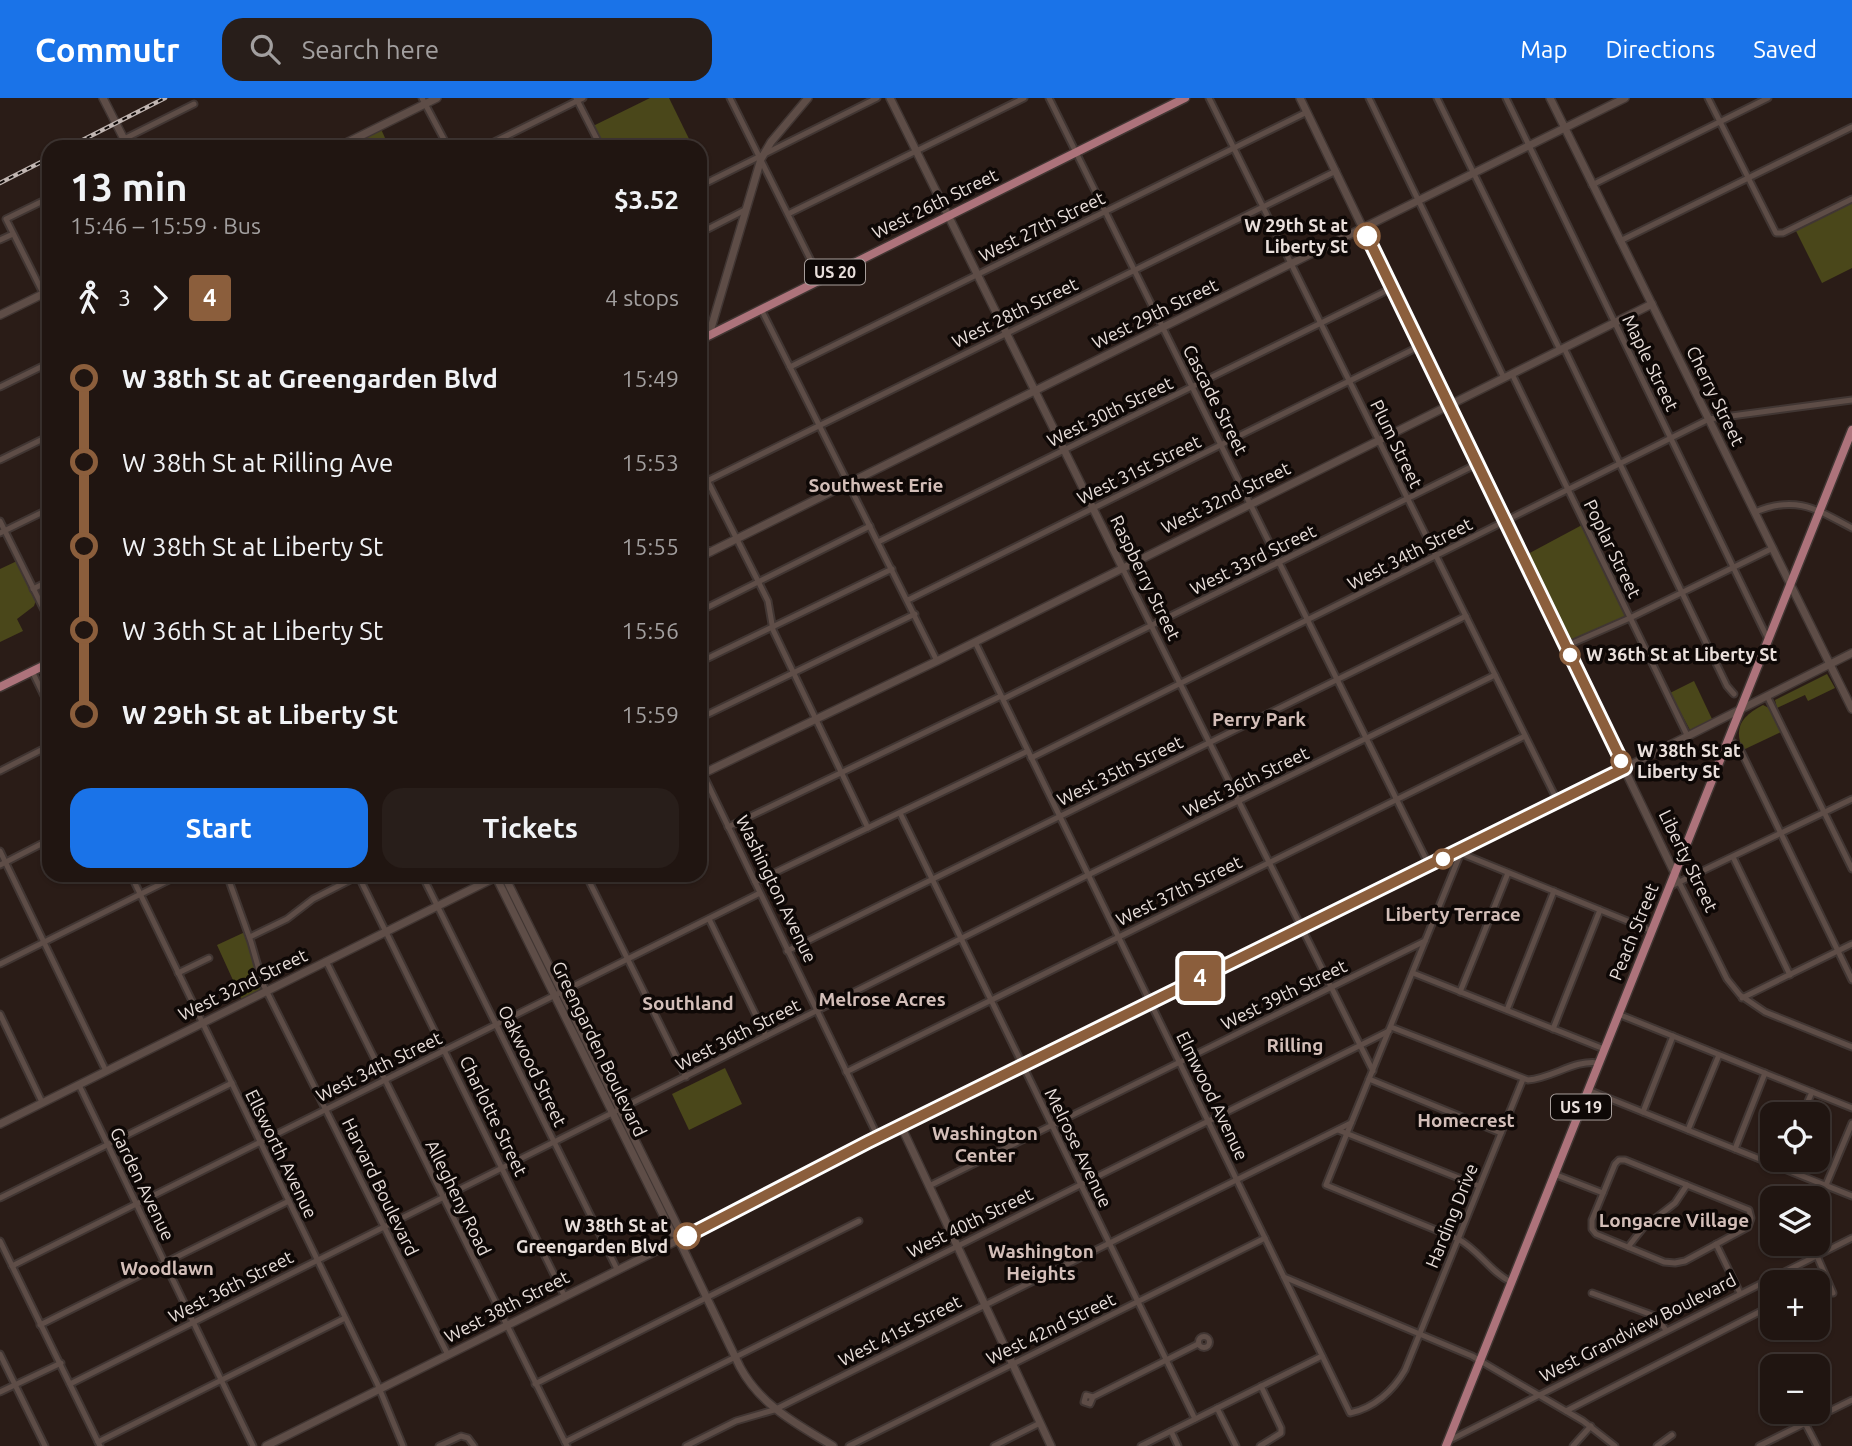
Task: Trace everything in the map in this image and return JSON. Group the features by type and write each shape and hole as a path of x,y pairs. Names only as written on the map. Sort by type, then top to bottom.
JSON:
{"main road":[{"name":"West 26th Street","path":"709,335 1185,98"},
{"name":"Peach Street","path":"1447,1444 1852,430"},
{"path":"0,687 42,666"}],"street":[{"path":"103,98 124,140"},
{"path":"351,140 423,101 437,98"},
{"path":"730,98 820,279"},
{"path":"709,335 761,157 808,98"},
{"path":"707,183 877,98"},
{"name":"Raspberry Street","path":"890,98 1373,1071"},
{"path":"788,214 1024,98"},
{"name":"Cascade Street","path":"1049,98 1429,865"},
{"name":"Plum Street","path":"1209,98 1558,802"},
{"name":"Liberty Street","path":"1300,98 1725,974 1742,998 1765,1012 1852,1047"},
{"name":"Poplar Street","path":"1369,98 1418,201 1567,488 1688,737"},
{"path":"1437,98 1727,686 1734,694"},
{"name":"Maple Street","path":"1506,98 1768,639"},
{"name":"Cherry Street","path":"1550,98 1852,709"},
{"name":"West 29th Street","path":"707,554 1625,98"},
{"path":"1708,98 1775,232 1779,234 1852,199"},
{"path":"1592,184 1768,98"},
{"path":"498,140 579,99 598,140"},
{"path":"423,101 444,140"},
{"path":"131,140 194,104"},
{"name":"West 27th Street","path":"790,367 1307,112"},
{"path":"1620,241 1852,127"},
{"name":"West 28th Street","path":"707,481 1336,171"},
{"path":"42,201 6,219 42,285"},
{"path":"707,229 745,210"},
{"path":"0,240 13,234"},
{"name":"West 30th Street","path":"878,542 1392,288"},
{"path":"0,315 42,294"},
{"name":"West 32nd Street","path":"707,770 937,661 1652,304"},
{"path":"761,309 937,661"},
{"name":"West 31st Street","path":"908,600 1420,346"},
{"path":"0,387 42,366"},
{"name":"West 34th Street","path":"755,882 1180,684 1709,419 1852,400"},
{"path":"0,460 42,439"},
{"name":"West 33rd Street","path":"728,827 1152,626 1477,464"},
{"path":"707,481 769,604 772,627 869,828"},
{"path":"1755,512 1788,503 1803,505 1852,528"},
{"path":"2,531 42,512"},
{"path":"0,521 2,531 42,606"},
{"path":"707,608 870,526"},
{"path":"1566,646 1773,548"},
{"path":"707,549 711,552"},
{"path":"707,659 892,569"},
{"path":"33,589 42,584"},
{"path":"707,715 915,614"},
{"name":"West 35th Street","path":"788,951 1466,616"},
{"name":"Elmwood Avenue","path":"975,642 1350,1413"},
{"name":"West 38th Street","path":"266,1446 677,1237 1429,865 1461,852 1852,653"},
{"path":"32,671 42,692"},
{"name":"West 36th Street","path":"70,1384 1088,875 1495,675"},
{"path":"1767,696 1852,869"},
{"name":"West 37th Street","path":"846,1072 1525,736"},
{"path":"1728,739 1739,747 1852,980"},
{"path":"0,771 42,750"},
{"name":"Washington Avenue","path":"707,785 878,1138"},
{"path":"1669,887 1852,799"},
{"name":"Melrose Avenue","path":"900,813 1195,1419"},
{"path":"3,863 42,844"},
{"path":"0,851 3,863 106,1071"},
{"path":"1511,1282 1499,1275 1472,1247 1458,1239 1326,1185 1461,852 1652,931"},
{"path":"1733,857 1790,975"},
{"path":"1460,992 1508,873"},
{"name":"Ellsworth Avenue","path":"134,882 380,1389 403,1446"},
{"path":"0,964 165,882"},
{"name":"Harvard Boulevard","path":"230,882 267,991 447,1355"},
{"path":"250,937 288,919 313,899 345,882"},
{"name":"Charlotte Street","path":"361,882 564,1295"},
{"name":"Oakwood Street","path":"425,882 617,1269"},
{"name":"West 32nd Street","path":"0,1124 485,882"},
{"name":"Greengarden Boulevard","path":"502,882 616,1111 679,1229 677,1237 734,1357 752,1387 775,1410 833,1446"},
{"path":"590,882 686,1077"},
{"path":"1507,1010 1554,891"},
{"name":"West 34th Street","path":"12,1266 760,893"},
{"path":"1553,1029 1600,910"},
{"path":"709,919 766,1037"},
{"name":"West 39th Street","path":"929,1186 1426,940"},
{"path":"1742,998 1852,944"},
{"path":"178,973 209,958"},
{"name":"Allegheny Road","path":"326,961 566,1444"},
{"path":"1413,973 1604,1049"},
{"path":"0,1014 43,1102"},
{"path":"1618,1014 1852,1108"},
{"path":"1390,1029 1523,1079 1549,1077 1585,1062 1599,1063"},
{"name":"West 40th Street","path":"566,1444 734,1357 1390,1029"},
{"path":"1643,1112 1673,1036"},
{"path":"1688,1130 1719,1055"},
{"path":"1735,1149 1765,1073"},
{"path":"1369,1079 1501,1133"},
{"name":"Harding Drive","path":"1350,1413 1382,1398 1405,1370 1523,1079"},
{"path":"0,1199 232,1083"},
{"name":"Garden Avenue","path":"79,1085 253,1446"},
{"path":"1588,1090 1760,1159"},
{"path":"1808,1102 1812,1092"},
{"name":"West 41st Street","path":"686,1446 736,1421 775,1410 1351,1123"},
{"path":"1826,1185 1852,1123"},
{"path":"901,1126 1051,1446"},
{"path":"1338,1130 1479,1186"},
{"path":"1619,1160 1687,1185 1749,1210 1750,1221 1747,1228 1685,1261 1675,1263 1664,1262 1599,1235 1592,1229 1592,1220 1619,1160"},
{"path":"1793,1172 1852,1196"},
{"path":"1554,1174 1603,1194"},
{"path":"1628,1247 1643,1228 1675,1203 1687,1185"},
{"path":"40,1325 289,1201"},
{"path":"535,1384 859,1221"},
{"name":"West 42nd Street","path":"849,1446 1265,1238"},
{"name":"West Grandview Boulevard","path":"1830,1249 1852,1238"},
{"path":"0,1241 99,1444 345,1318"},
{"path":"1716,1244 1741,1293"},
{"path":"1816,1256 1833,1293"},
{"name":"West Grandview Boulevard","path":"1792,1270 1816,1256"},
{"path":"0,1261 8,1257"},
{"path":"1284,1277 1472,1356 1591,1426 1615,1446"},
{"name":"West Grandview Boulevard","path":"1438,1446 1447,1444 1666,1330 1760,1286"},
{"path":"1592,1293 1655,1316 1666,1330"},
{"path":"1566,1411 1760,1312"},
{"path":"1093,1397 1198,1345"},
{"path":"0,1354 45,1446"},
{"path":"1141,1446 1322,1356"},
{"path":"0,1392 61,1363"},
{"path":"1260,1446 1280,1435 1281,1428 1261,1386"},
{"path":"1830,1411 1852,1400"},
{"path":"1217,1408 1236,1446"},
{"path":"994,1446 1040,1423"},
{"path":"1759,1446 1803,1424"},
{"path":"1806,1424 1817,1446"},
{"path":"1573,1446 1591,1426"},
{"path":"1171,1431 1178,1446"},
{"path":"1657,1446 1672,1435"},
{"path":"439,1446 458,1437 465,1437 474,1446"}],"shaded area":[{"path":"650,98 669,98 690,140 601,140 593,126"},
{"path":"381,129 386,140 358,140"},
{"path":"1852,201 1852,268 1822,283 1795,229"},
{"path":"1582,525 1626,615 1623,620 1570,640 1526,555"},
{"path":"17,561 36,600 34,606 17,619 23,631 0,642 0,569"},
{"path":"1827,674 1835,688 1808,701 1805,695 1777,708 1775,700"},
{"path":"1694,681 1712,719 1690,730 1670,693"},
{"path":"1763,705 1769,708 1781,732 1743,750 1739,735 1741,723"},
{"path":"245,932 261,989 242,1000 217,945"},
{"path":"725,1068 742,1104 689,1130 672,1094"}],"railway":[{"path":"83,140 165,98"},
{"path":"0,183 42,162"}],"bus line":[{"name":"4","path":"687,1236 868,1142 1625,768 1367,236"}],"place":[{"name":"W 29th St at Liberty St","path":"1367,236"},
{"name":"W 36th St at Liberty St","path":"1570,655"},
{"name":"W 38th St at Liberty St","path":"1621,761"},
{"name":"W 38th St at Greengarden Blvd","path":"687,1236"}],"district":[{"name":"Southwest Erie","path":"876,485"},
{"name":"Perry Park","path":"1259,719"},
{"name":"Liberty Terrace","path":"1453,914"},
{"name":"Melrose Acres","path":"882,999"},
{"name":"Southland","path":"688,1003"},
{"name":"Rilling","path":"1295,1045"},
{"name":"Homecrest","path":"1466,1120"},
{"name":"Washington Center","path":"985,1144"},
{"name":"Longacre Village","path":"1674,1220"},
{"name":"Washington Heights","path":"1041,1262"},
{"name":"Woodlawn","path":"167,1268"}]}
